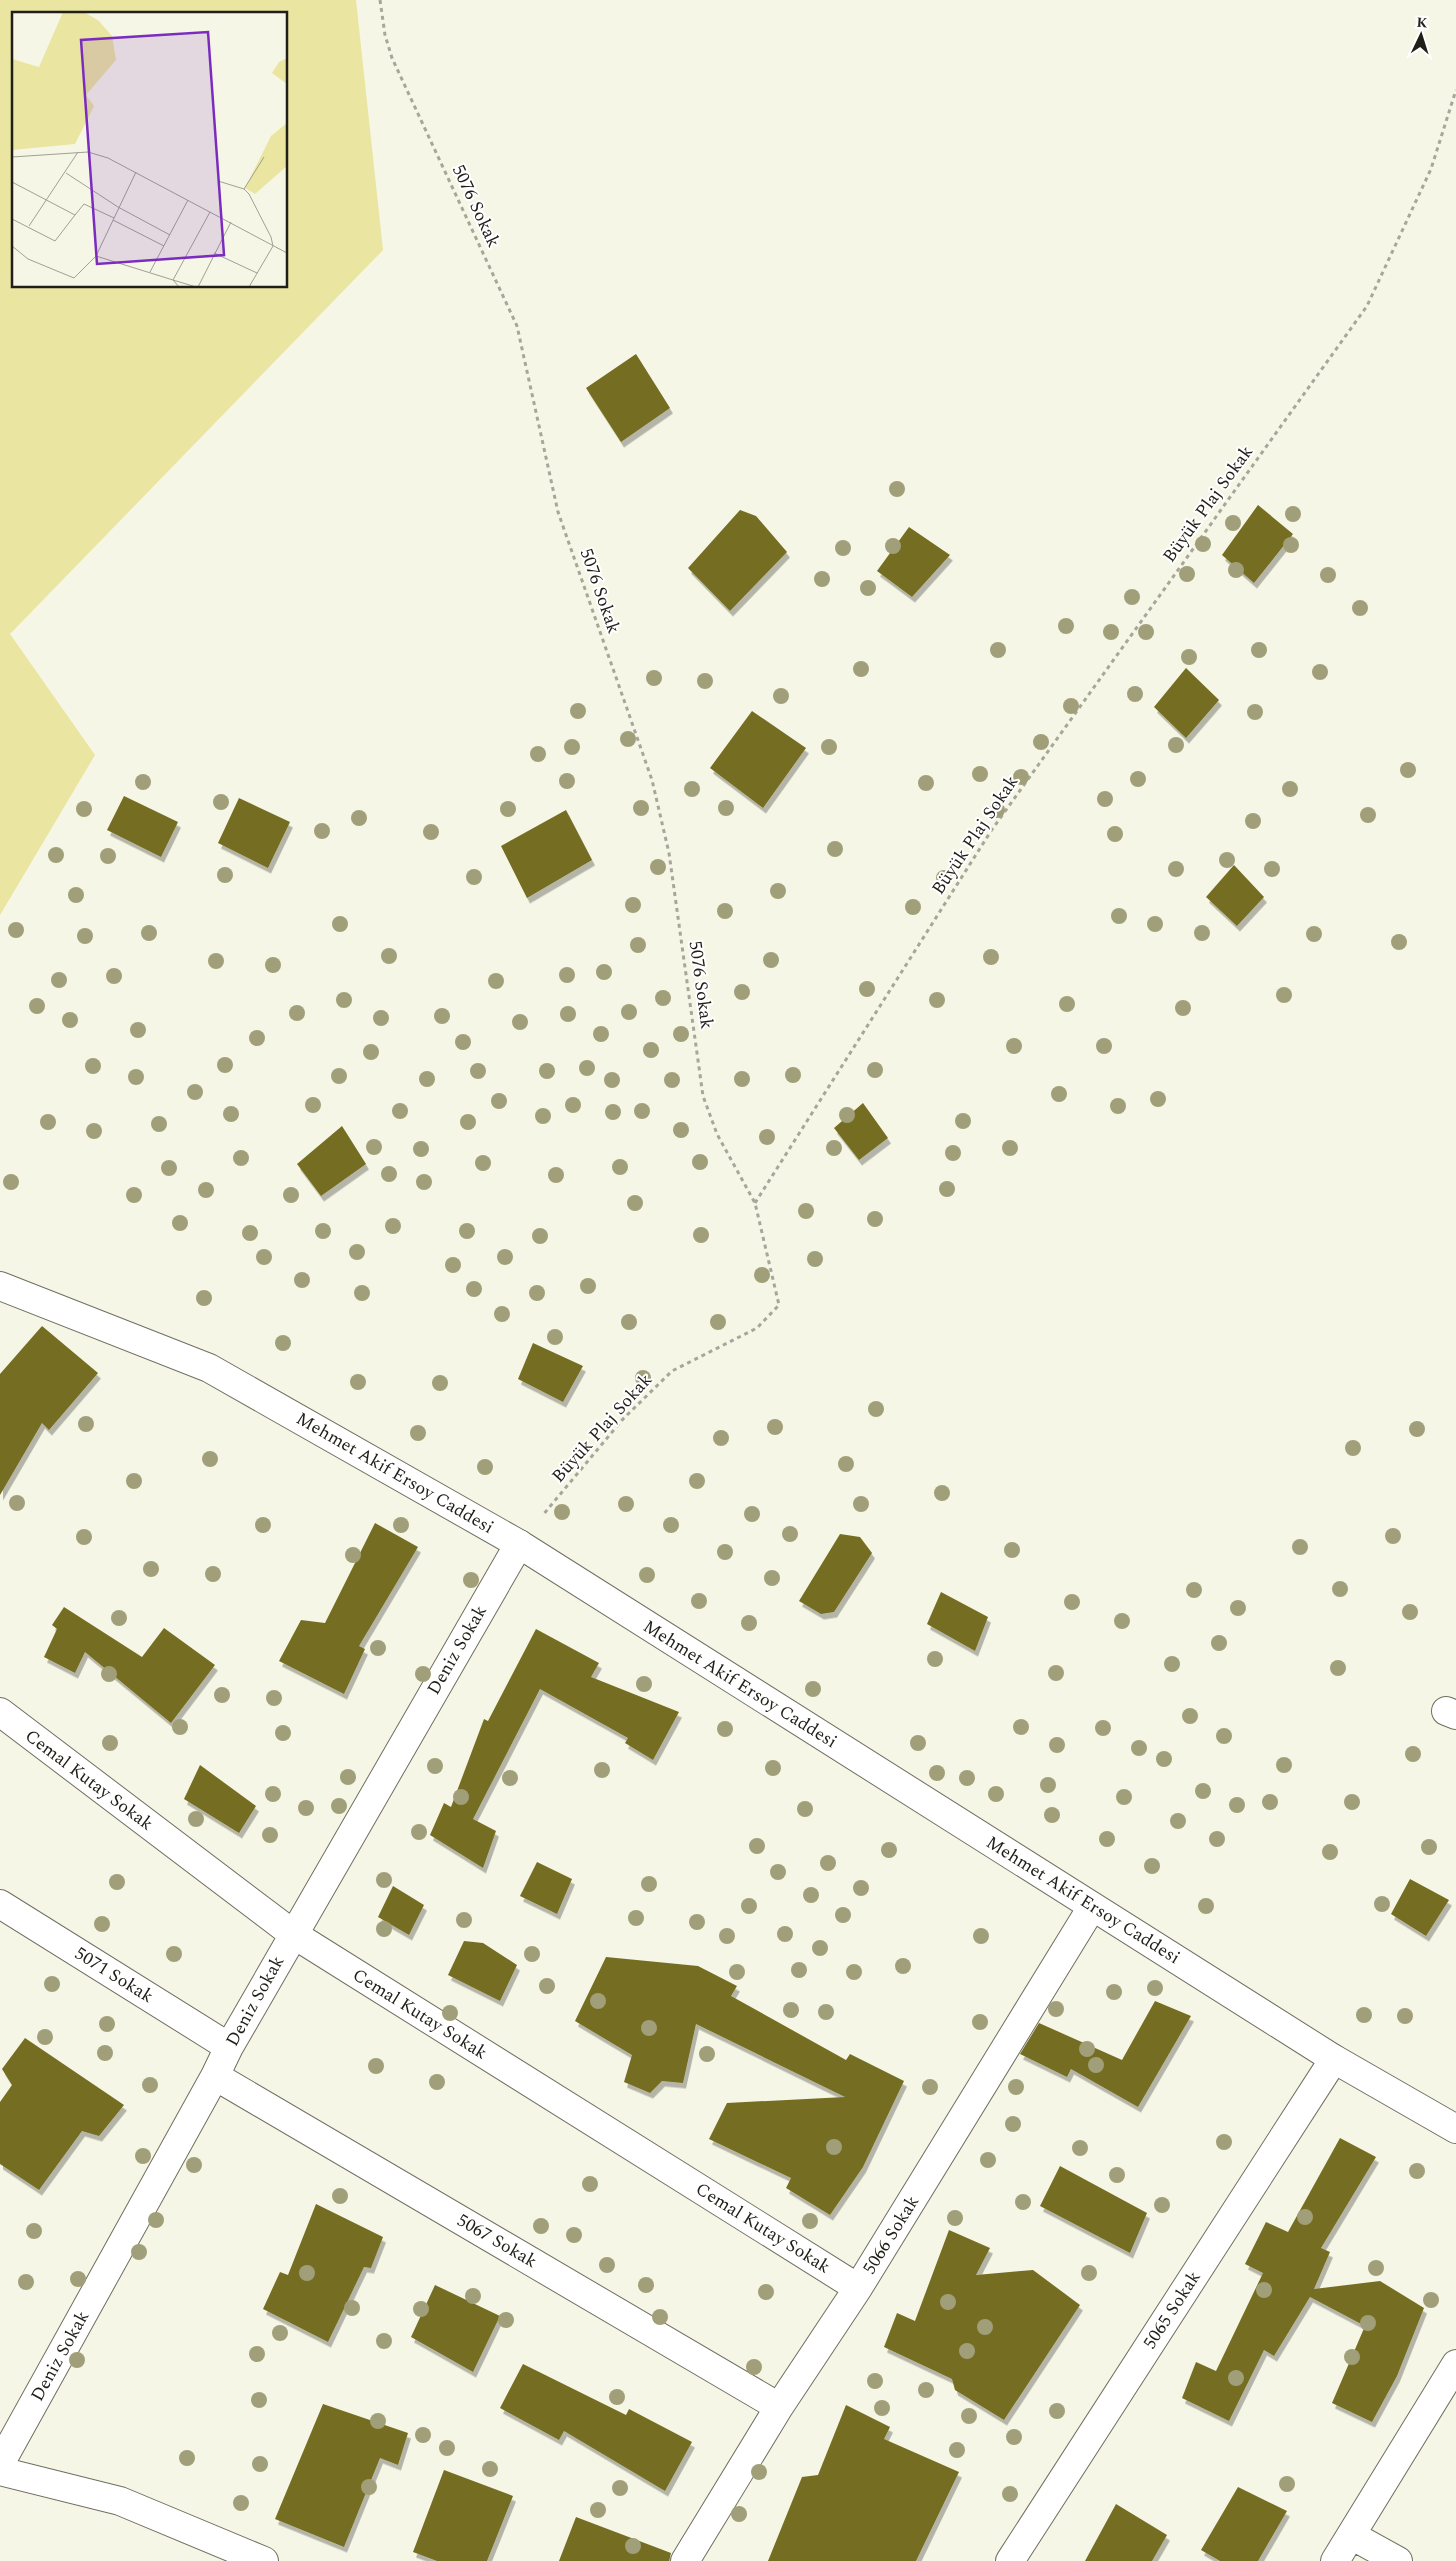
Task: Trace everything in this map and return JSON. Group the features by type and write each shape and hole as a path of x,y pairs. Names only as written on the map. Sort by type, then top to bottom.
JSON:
{"street":[{"name":"Mehmet Akif Ersoy Caddesi","path":"0,1286 209,1368 519,1544 1334,2059 1456,2129"},
{"name":"Deniz Sokak","path":"0,2464 216,2076 229,2047 519,1544"},
{"name":"Cemal Kutay Sokak","path":"0,1712 293,1934 858,2288"},
{"name":"5071 Sokak","path":"0,1904 229,2047"},
{"name":"5066 Sokak","path":"685,2561 779,2407 858,2288 1092,1907"},
{"name":"5065 Sokak","path":"1010,2561 1334,2059"},
{"name":"5067 Sokak","path":"216,2076 779,2407"},
{"path":"1335,2561 1456,2364"},
{"path":"0,2471 120,2501 264,2561"},
{"path":"1351,2535 1398,2561"}],"path":[{"name":"5076 Sokak","path":"380,0 392,58 517,326 558,512 652,780 669,853 703,1096 717,1134 754,1203"},
{"name":"Büyük Plaj Sokak","path":"519,1544 623,1419 672,1371 757,1328 780,1305 754,1203 991,831 1367,306 1431,170 1456,90"}],"shaded area":[{"path":"0,0 356,0 383,250 10,634 95,755 0,915"}],"building":[{"path":"636,354 670,408 621,442 586,388"},
{"path":"1258,505 1293,534 1254,583 1222,555"},
{"path":"740,510 756,516 787,552 730,611 688,568"},
{"path":"909,527 950,555 912,597 877,571"},
{"path":"1186,668 1219,700 1186,738 1154,707"},
{"path":"752,711 806,748 763,808 710,768"},
{"path":"124,796 178,822 161,857 107,830"},
{"path":"239,798 290,822 268,868 218,843"},
{"path":"566,810 592,860 527,898 501,846"},
{"path":"1234,865 1264,897 1237,926 1206,897"},
{"path":"863,1103 888,1138 859,1160 834,1128"},
{"path":"342,1126 366,1164 321,1196 297,1164"},
{"path":"42,1326 98,1373 49,1430 42,1423 0,1495 0,1374"},
{"path":"533,1343 583,1366 563,1402 518,1379"},
{"path":"375,1523 418,1547 359,1646 365,1649 344,1694 279,1661 301,1620 325,1623"},
{"path":"840,1534 860,1537 872,1553 834,1612 821,1614 799,1601"},
{"path":"941,1592 988,1617 975,1651 927,1624"},
{"path":"64,1607 142,1657 164,1628 215,1665 171,1723 85,1652 75,1673 44,1657 57,1629 52,1625"},
{"path":"536,1629 599,1663 591,1677 679,1712 653,1760 625,1743 628,1738 540,1689 473,1819 496,1831 483,1868 430,1835 444,1803 451,1807 484,1719 488,1721"},
{"path":"200,1765 256,1806 239,1833 184,1799"},
{"path":"537,1862 572,1879 557,1914 520,1896"},
{"path":"1410,1879 1449,1900 1426,1936 1391,1914"},
{"path":"393,1886 424,1905 409,1935 378,1917"},
{"path":"464,1941 483,1943 517,1965 500,2001 448,1975"},
{"path":"606,1957 698,1966 737,1986 731,1996 846,2060 850,2054 904,2081 863,2167 830,2215 786,2188 791,2178 709,2139 727,2103 845,2097 696,2024 683,2083 662,2081 650,2093 624,2082 632,2055 575,2021"},
{"path":"1155,2001 1191,2016 1138,2107 1071,2069 1067,2077 1020,2054 1039,2023 1122,2060"},
{"path":"25,2038 124,2105 99,2136 82,2131 39,2190 0,2164 0,2102 12,2085 2,2069"},
{"path":"1340,2138 1376,2157 1321,2248 1330,2252 1314,2289 1380,2281 1424,2308 1397,2376 1372,2422 1332,2403 1365,2326 1310,2297 1274,2356 1264,2350 1229,2421 1182,2398 1196,2362 1216,2371 1263,2273 1245,2264 1266,2222 1288,2232"},
{"path":"1060,2166 1147,2213 1130,2253 1040,2206"},
{"path":"316,2204 383,2237 371,2268 364,2267 328,2342 263,2309 280,2272 288,2275"},
{"path":"949,2230 990,2248 976,2275 1033,2270 1080,2305 1004,2420 955,2390 952,2379 884,2347 897,2313 915,2321"},
{"path":"435,2285 500,2316 473,2372 411,2337"},
{"path":"523,2364 626,2415 629,2409 692,2442 665,2491 564,2431 559,2440 500,2408"},
{"path":"323,2404 408,2433 398,2465 380,2458 344,2547 275,2519"},
{"path":"846,2405 890,2427 884,2439 959,2472 916,2561 768,2561 802,2477 818,2475"},
{"path":"444,2470 513,2496 487,2561 437,2561 413,2552"},
{"path":"1238,2487 1287,2511 1258,2561 1220,2561 1201,2550"},
{"path":"1116,2504 1167,2535 1152,2561 1085,2561"},
{"path":"576,2517 671,2553 669,2561 559,2561"}]}
